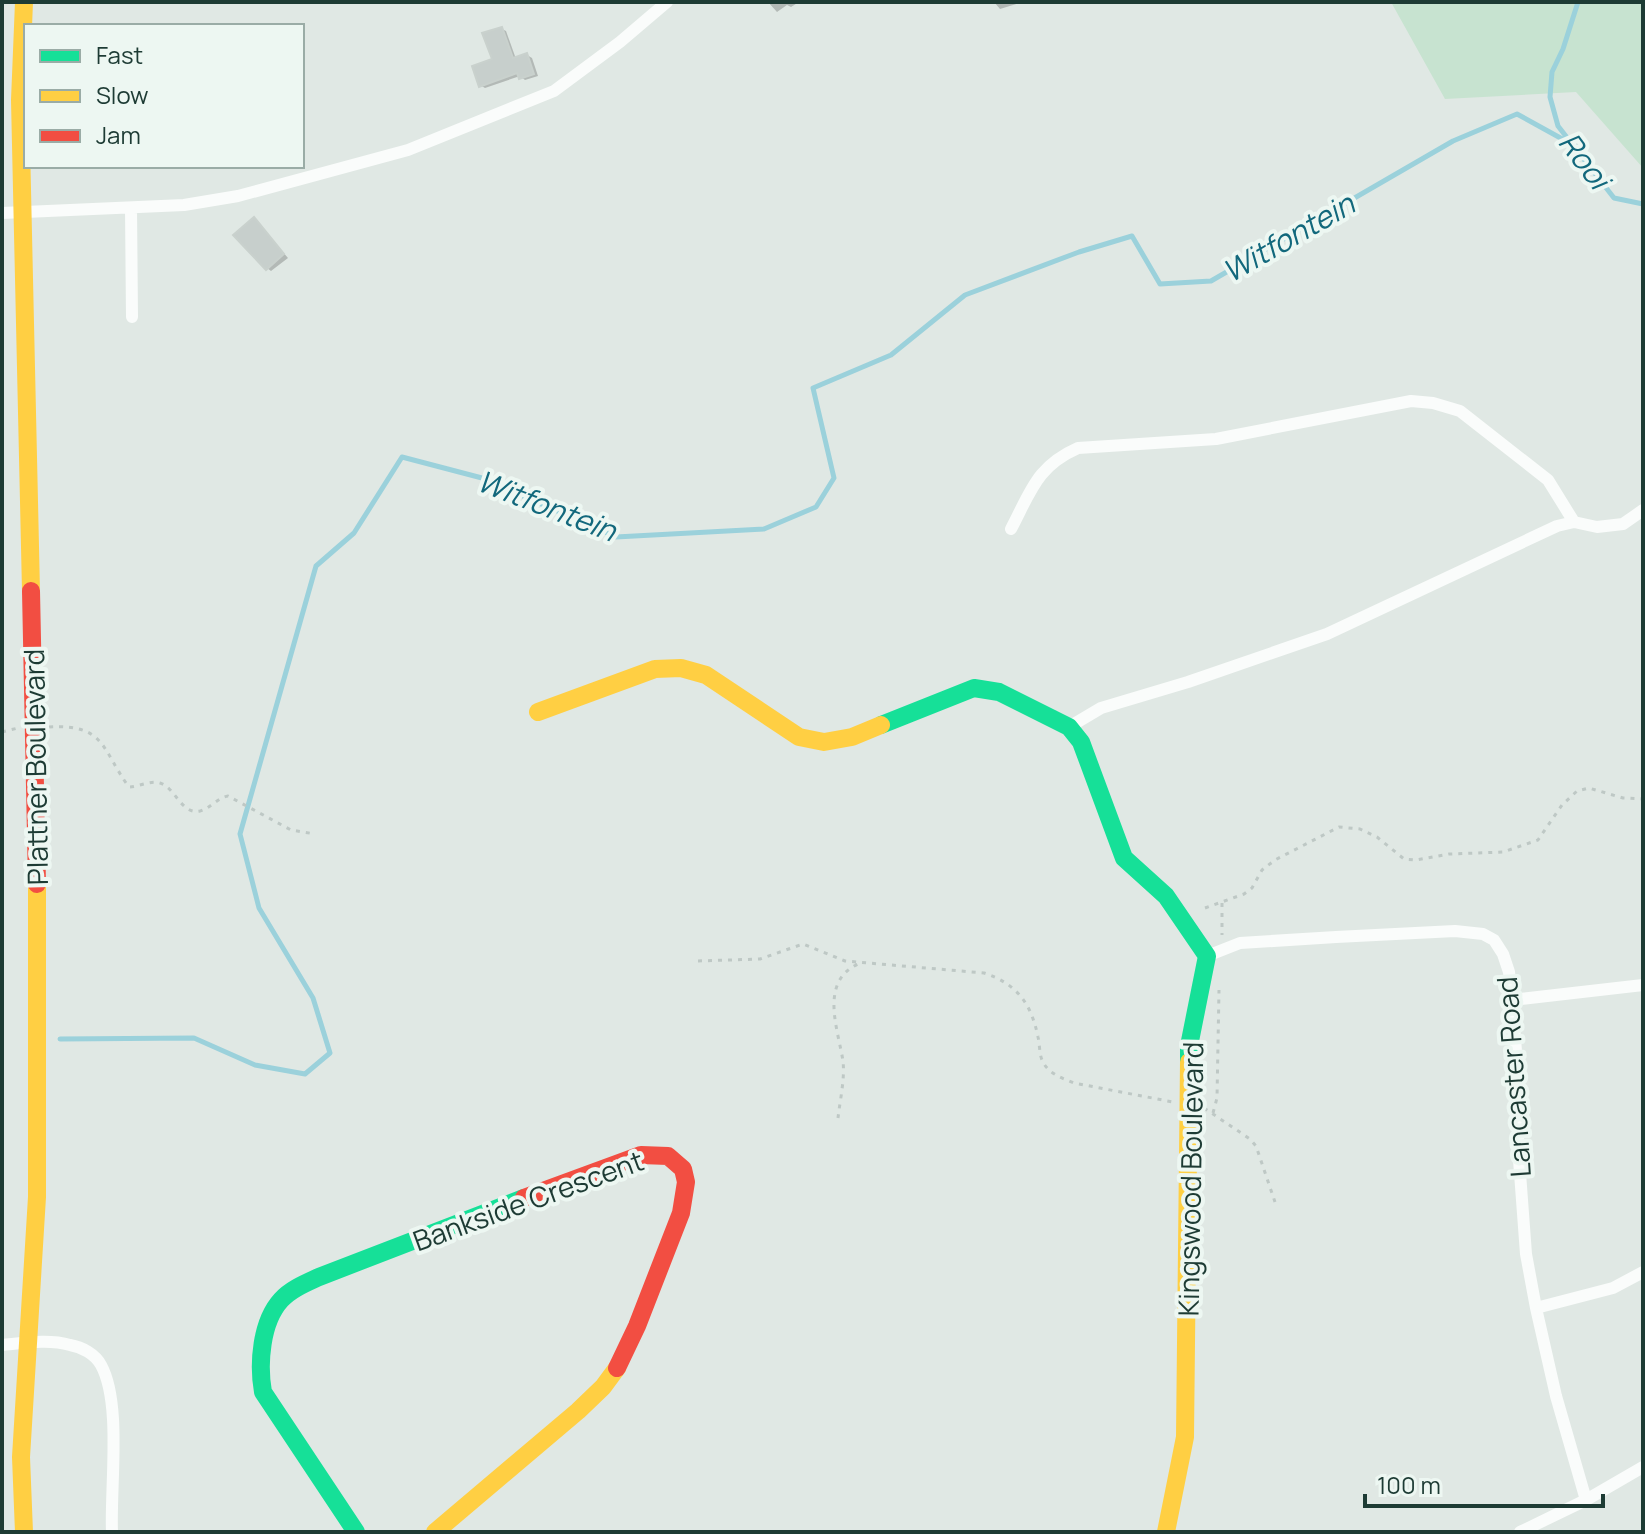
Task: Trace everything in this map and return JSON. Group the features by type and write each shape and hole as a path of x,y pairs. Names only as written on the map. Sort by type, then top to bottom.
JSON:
{"street":[{"name":"Plattner Boulevard","path":"24,2 20,100 36,727 37,1182 21,1457 24,1532"},
{"path":"2,213 184,205 238,196 361,165 422,145 554,91 667,2"},
{"path":"131,208 132,317"},
{"path":"1011,529 1043,469 1078,448 1216,439 1411,401 1433,403 1460,411 1548,480 1574,522"},
{"path":"1069,727 1101,708 1327,634 1557,526 1574,522 1597,527 1623,524 1643,510"},
{"path":"538,712 655,669 681,668 706,675 799,737 824,742 852,737 974,688 999,692 1069,727 1081,742 1124,858 1166,896 1215,953"},
{"name":"Lancaster Road","path":"1215,953 1240,943 1471,932 1494,940 1509,972 1512,1000 1526,1254 1556,1396 1586,1500"},
{"name":"Kingswood Boulevard","path":"1166,1532 1185,1437 1189,1046 1215,953"},
{"path":"1512,1000 1643,985"},
{"name":"Bankside Crescent","path":"356,1532 262,1391 260,1369 267,1328 278,1303 292,1291 319,1277 621,1161 641,1154 664,1154 678,1162 684,1168 689,1184 683,1207 637,1325 612,1376 586,1404 435,1532"},
{"path":"1536,1308 1613,1288 1643,1272"},
{"path":"2,1345 52,1342 72,1345 96,1357 102,1367 111,1409 112,1532"},
{"path":"1520,1532 1586,1500 1643,1467"}],"path":[{"path":"2,732 36,727 74,728 95,735 129,787 158,782 189,810 204,810 228,796 291,830 315,834"},
{"path":"1205,908 1244,894 1252,888 1262,870 1275,860 1339,827 1369,833 1404,859 1503,852 1538,840 1562,805 1577,791 1589,788 1623,798 1643,799"},
{"path":"1215,953 1222,903"},
{"path":"698,961 760,959 803,944 845,961 968,971 999,978 1018,991 1033,1022 1043,1064 1059,1077 1112,1091 1208,1109 1256,1146 1275,1202"},
{"path":"838,1118 843,1063 835,1023 835,990 839,978 861,963"},
{"path":"1213,1113 1217,1098 1219,988"}],"green space":[{"path":"1391,2 1643,2 1643,168 1576,92 1445,99"}],"building":[{"path":"502,27 513,58 527,53 534,74 519,79 517,73 479,87 472,66 492,59 482,33"},
{"path":"254,217 284,254 266,270 233,235"}],"waterway":[{"name":"Rooi","path":"1578,2 1552,72 1550,97 1558,126 1614,198 1643,204"},
{"name":"Witfontein","path":"60,1039 194,1038 255,1065 305,1074 330,1053 313,998 259,908 240,834 316,566 354,533 402,457 482,478 616,537 764,529 816,507 834,478 813,388 891,355 965,295 1079,252 1132,236 1160,284 1211,281 1453,141 1517,114 1575,146"}],"traffic: fast":[{"path":"881,725 974,688 999,692 1069,727 1081,742 1124,858 1166,896 1207,956 1189,1046 1189,1062"},
{"path":"356,1532 263,1392 263,1344 274,1309 289,1293 319,1277 524,1198"}],"traffic: slow":[{"path":"24,2 20,100 31,591"},
{"path":"538,712 655,669 681,668 706,675 799,737 824,742 852,737 881,725"},
{"path":"24,1532 21,1457 37,1197 37,884"},
{"path":"1166,1532 1185,1437 1189,1062"},
{"path":"435,1532 578,1411 617,1368"}],"traffic: jam":[{"path":"31,591 37,884"},
{"path":"524,1198 641,1155 668,1156 683,1169 686,1182 681,1213 637,1326 617,1368"}]}
